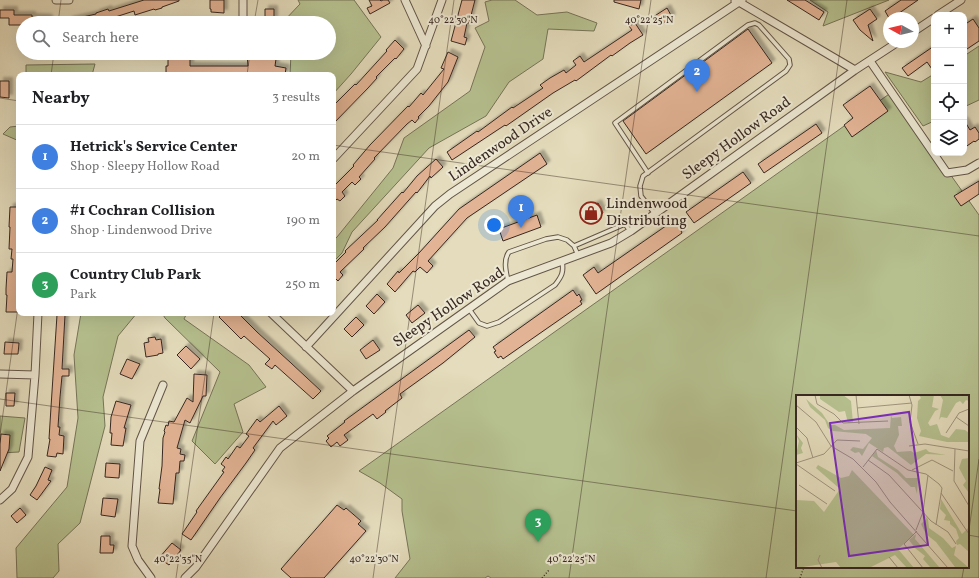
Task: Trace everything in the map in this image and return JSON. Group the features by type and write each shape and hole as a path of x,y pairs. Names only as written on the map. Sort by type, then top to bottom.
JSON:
{"street":[{"path":"56,0 69,0"},
{"path":"243,0 243,16"},
{"path":"405,0 426,46"},
{"path":"336,156 417,69 442,0"},
{"path":"943,12 961,0"},
{"path":"738,1 855,70"},
{"name":"Lindenwood Drive","path":"336,314 435,206 450,194 738,1"},
{"path":"919,28 931,20"},
{"name":"Sleepy Hollow Road","path":"185,578 196,567 280,448 353,391 508,281 611,243 630,231 855,70 889,48"},
{"path":"870,61 948,173 967,170 979,163"},
{"path":"0,500 12,489 28,457 35,375 38,316"},
{"path":"274,316 353,391"},
{"name":"Lindenwood Drive","path":"306,347 334,316"},
{"path":"0,374 35,375"},
{"path":"151,578 138,560 132,546 140,441 163,386"}],"lane":[{"path":"759,25 766,17"},
{"path":"648,172 615,123 748,25 755,23 759,25 789,59 790,66 786,71 643,176 640,186 641,196 654,214"},
{"path":"574,246 625,224 630,231"},
{"path":"508,281 506,256 509,252 546,239 558,237 567,240 574,246 578,255"},
{"path":"469,309 479,323 487,326 499,322 556,285 562,277 562,261"}],"path":[{"path":"800,578 804,568"},
{"path":"542,578 549,570"}],"green space":[{"path":"298,0 354,0 381,37 336,91 336,72 290,72 291,60 336,60 336,16 289,16 300,4"},
{"path":"492,0 515,0 537,15 567,12 597,23 594,31 548,29 543,59 509,82 486,116 429,148 352,232 342,253 336,259 336,238 393,168 404,138 470,91 485,47 475,28 489,21 485,2"},
{"path":"810,0 889,0 823,26 828,12"},
{"path":"979,46 979,100 967,106 967,84 967,54"},
{"path":"95,64 93,72 26,72 26,65"},
{"path":"885,72 921,82 931,76 931,122 923,126"},
{"path":"892,92 931,147 931,156 937,156 979,215 979,578 491,578 488,576 485,578 395,578 410,559 402,511 402,499 380,483 359,471"},
{"path":"16,126 16,140 3,134 10,127"},
{"path":"80,316 135,316 118,336 103,397 105,426 80,523 58,544 59,571 53,578 17,578 16,548 67,487 78,418 74,355"},
{"path":"164,316 186,316 184,319 249,365 266,387 234,404 243,432 215,464 192,441 220,372"},
{"path":"0,416 25,418 19,452 0,453"}],"building":[{"path":"144,0 179,0 162,8 135,15 134,11 118,16 87,16 108,9 109,11"},
{"path":"210,0 224,0 224,13 211,12"},
{"path":"369,0 388,0 390,3 370,14 367,8 372,6"},
{"path":"462,0 475,0 469,23 467,23 464,37 467,38 465,45 451,41"},
{"path":"614,0 641,0 639,9 614,2"},
{"path":"787,0 805,0 824,12 819,20"},
{"path":"901,0 918,0 901,12 885,11"},
{"path":"667,8 672,17 659,26 653,17"},
{"path":"265,9 274,9 274,16 265,16"},
{"path":"870,9 877,19 868,25 873,41 860,30 853,20"},
{"path":"0,10 14,10 14,15 32,15 16,16 16,25 9,25 9,18 0,18"},
{"path":"973,19 979,28 979,41 967,49 967,48 967,23"},
{"path":"635,23 643,35 612,56 611,55 576,81 575,80 553,93 506,126 505,125 452,160 447,152 477,131 478,132 512,107 513,108 543,88 540,85 550,78 564,70 566,73 576,65 573,61 580,56 584,62 632,30 629,26"},
{"path":"748,29 772,63 646,154 623,121"},
{"path":"395,40 404,49 336,121 336,103 355,84 356,85 387,51 386,50"},
{"path":"931,48 931,68 927,62 908,76 902,68"},
{"path":"448,52 458,57 448,82 418,117 419,118 415,123 412,120 407,124 374,158 375,159 359,177 361,179 355,185 352,182 342,192 345,196 340,201 337,199 336,200 336,184 354,166 353,165 370,145 408,106 409,107 421,93 423,95 444,69 441,68"},
{"path":"168,60 190,60 190,66 248,66 248,60 276,60 275,66 286,68 285,72 166,72"},
{"path":"0,81 9,81 9,98 0,97"},
{"path":"870,86 888,111 852,137 844,125 853,118 843,105"},
{"path":"816,124 822,133 764,173 758,164"},
{"path":"967,125 970,130 975,127 979,133 979,139 975,142 974,141 967,146"},
{"path":"540,153 547,164 467,218 428,261 433,266 427,273 420,267 415,272 413,271 395,292 387,284 398,271 399,273 419,253 459,209"},
{"path":"436,159 443,167 431,178 430,176 417,193 416,192 385,227 340,272 343,275 338,281 336,279 336,262 346,252 345,251 378,220 417,176"},
{"path":"743,172 751,183 694,223 686,212"},
{"path":"979,181 979,194 961,206 954,196"},
{"path":"598,203 603,213 585,222 580,212"},
{"path":"10,207 16,207 16,312 6,312 7,272 12,272 13,259 11,259 12,249 9,249"},
{"path":"537,215 541,227 503,241 499,229"},
{"path":"673,221 677,226 679,224 683,230 681,231 682,233 596,294 583,275 594,267 598,273"},
{"path":"573,290 577,296 579,294 582,304 503,359 501,356 498,358 493,347"},
{"path":"377,294 385,302 374,314 366,306"},
{"path":"418,305 425,313 412,323 406,315"},
{"path":"57,316 65,316 62,369 69,369 69,376 62,376 58,427 60,427 59,435 64,436 63,454 57,453 56,457 47,456"},
{"path":"241,316 321,391 313,399 275,365 272,369 265,364 270,359 244,336 241,339 219,317"},
{"path":"356,317 364,325 352,337 344,329"},
{"path":"469,330 475,337 443,363 400,394 402,398 377,419 373,414 344,435 348,440 340,446 337,442 331,447 326,441 329,438 327,436 345,422 344,421"},
{"path":"155,337 156,340 161,339 163,353 146,357 144,343 149,342 148,338"},
{"path":"373,340 380,350 366,359 360,350"},
{"path":"5,342 19,343 18,354 4,354"},
{"path":"186,346 200,359 191,369 177,355"},
{"path":"127,359 140,364 132,379 120,374"},
{"path":"194,374 207,375 206,396 203,396 190,423 185,420 177,448 181,449 180,454 185,455 184,461 180,461 179,473 176,473 173,504 158,503 164,431 166,425 168,426 169,421 174,422 187,398 193,402"},
{"path":"6,393 15,393 14,406 6,406"},
{"path":"116,401 131,405 124,428 126,428 123,446 111,445 111,417"},
{"path":"279,406 287,416 276,425 273,421 253,448 255,450 191,540 182,534 197,512 196,511 224,472 222,471 225,467 221,464 226,457 228,459 237,446 240,448 249,436 246,434 257,419 260,422"},
{"path":"1,434 10,435 9,449 0,471 0,444"},
{"path":"106,463 120,464 119,478 105,477"},
{"path":"45,467 52,470 48,480 51,481 37,500 30,495"},
{"path":"103,498 118,499 115,517 101,515"},
{"path":"337,505 344,510 346,508 361,521 358,524 366,531 324,578 291,578 281,569"},
{"path":"20,508 26,515 17,523 11,516"},
{"path":"101,536 110,536 110,545 114,545 113,553 100,553"},
{"path":"172,543 181,550 169,565 159,558"}],"place":[{"name":"#1 Cochran Collision","path":"697,92"},
{"name":"Lindenwood Distributing","path":"591,213"},
{"name":"Hetrick's Service Center","path":"521,228"},
{"name":"Country Club Park","path":"538,542"}]}
